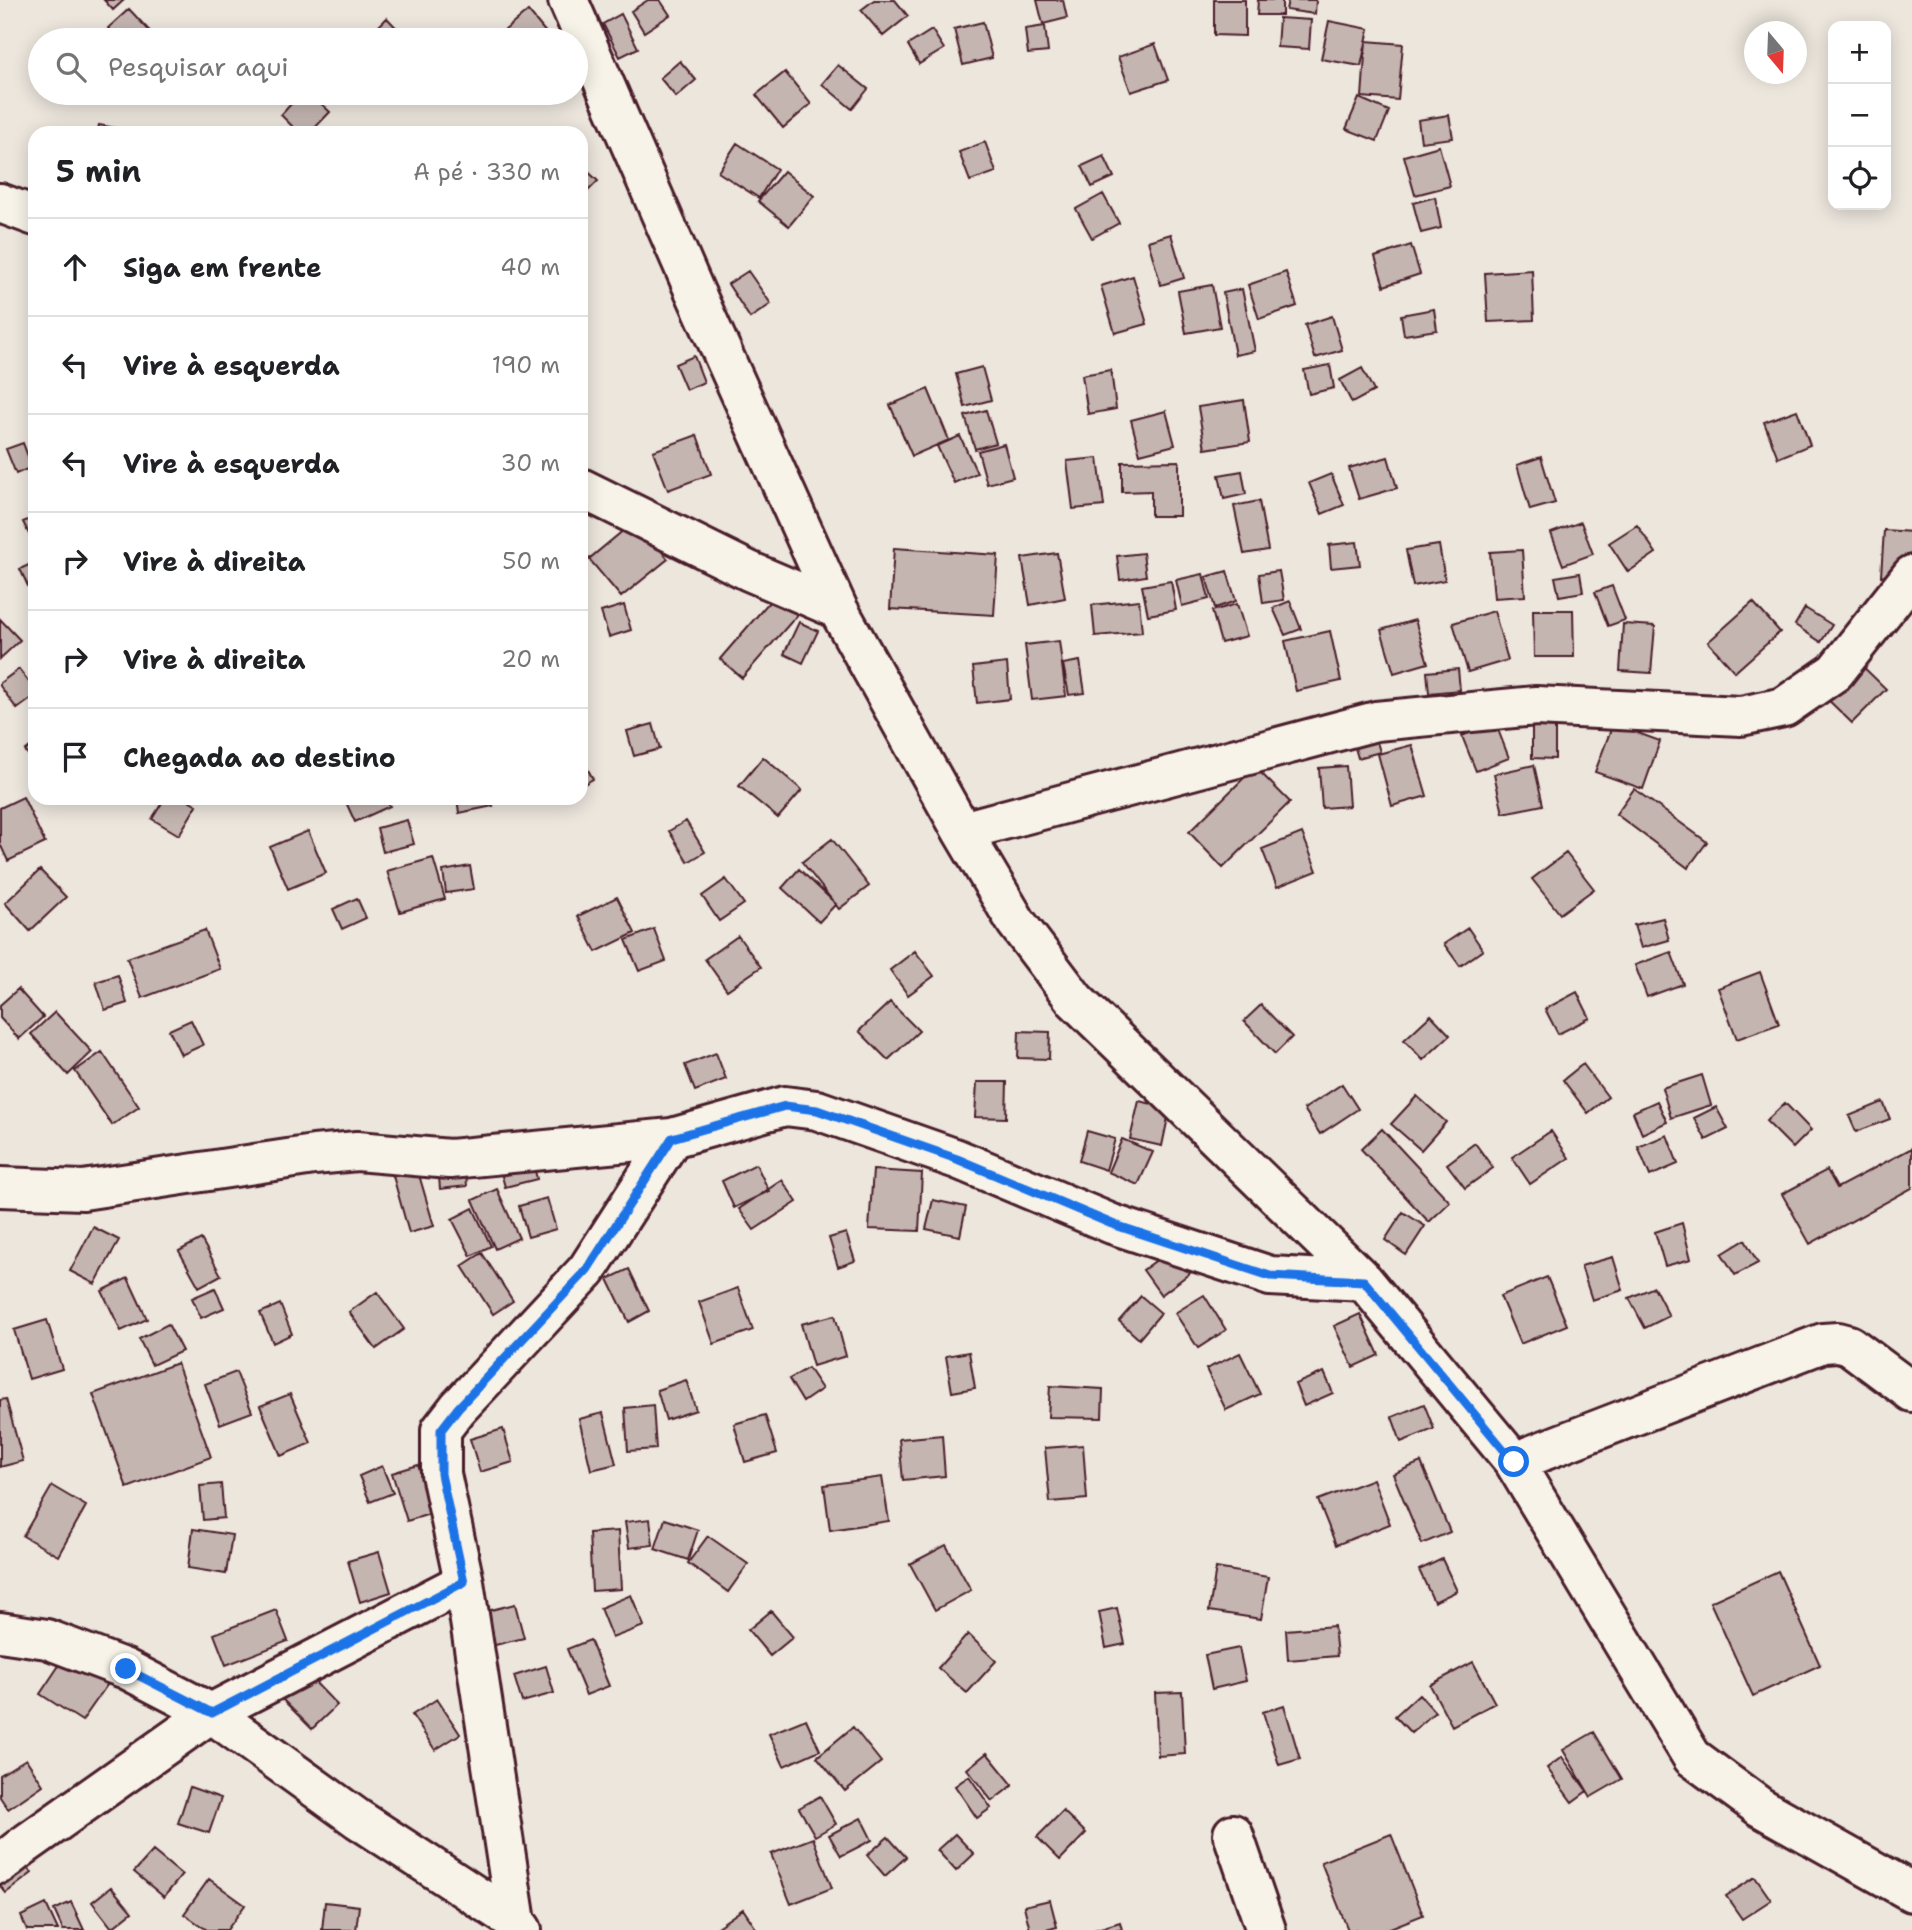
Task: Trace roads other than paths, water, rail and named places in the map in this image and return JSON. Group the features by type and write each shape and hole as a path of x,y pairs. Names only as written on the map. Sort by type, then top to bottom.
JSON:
{"street":[{"path":"568,0 580,28"},
{"path":"588,46 838,609 1016,922 1075,1000 1364,1281 1514,1462 1692,1757 1760,1807 1912,1892"},
{"path":"0,203 28,213"},
{"path":"588,491 749,571 838,609"},
{"path":"962,831 1376,721 1536,705 1741,716 1784,707 1835,672 1912,575"},
{"path":"0,1187 83,1190 357,1151 450,1159 672,1138 785,1106 817,1110 957,1159 1112,1224 1270,1276 1364,1281"},
{"path":"519,1926 464,1582 441,1474 441,1430 458,1408 587,1270 672,1138"},
{"path":"1514,1462 1823,1343 1838,1342 1849,1345 1912,1392"},
{"path":"0,1864 212,1713 464,1582"},
{"path":"0,1632 47,1639 126,1669 212,1713 358,1819 519,1926"},
{"path":"1233,1835 1266,1930"}]}
